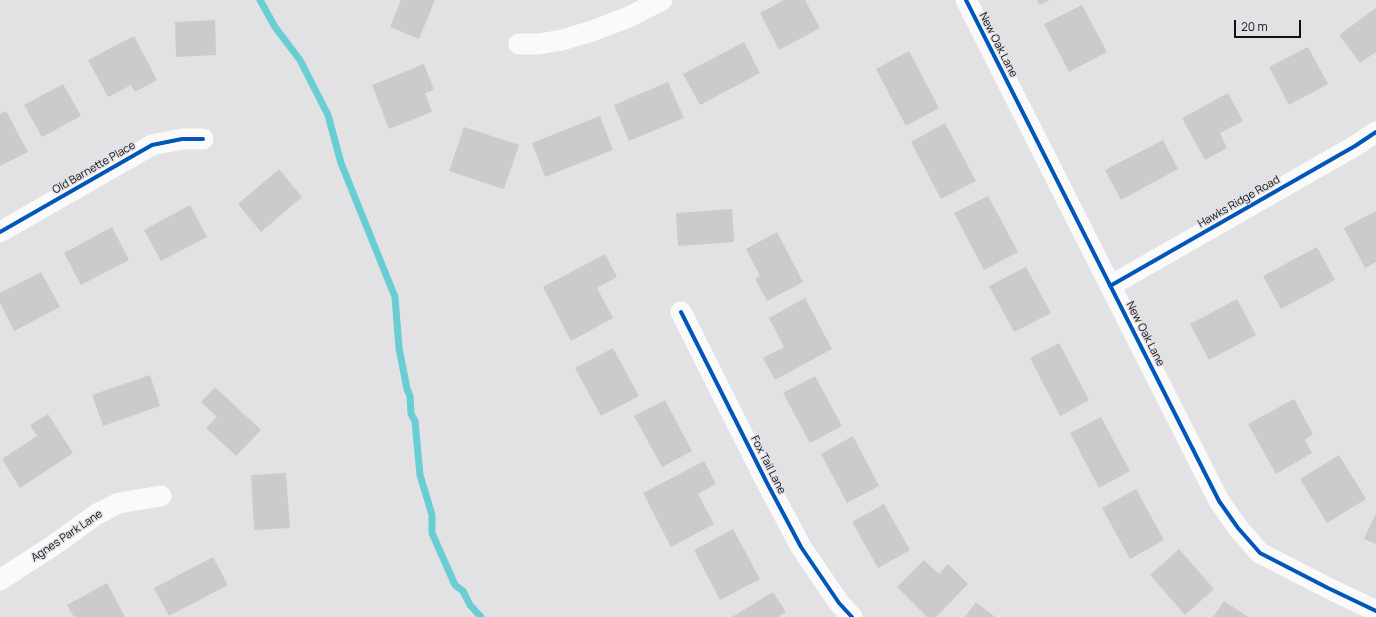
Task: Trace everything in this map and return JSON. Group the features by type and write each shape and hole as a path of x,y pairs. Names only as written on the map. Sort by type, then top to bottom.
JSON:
{"street":[{"path":"519,44 539,44 562,40 592,31 629,18 662,0"},
{"name":"New Oak Lane","path":"966,0 1219,501 1238,528 1260,553 1376,611"},
{"name":"Hawks Ridge Road","path":"1110,286 1355,146 1376,132"},
{"name":"Old Barnette Place","path":"0,232 152,145 182,139 203,139"},
{"name":"Fox Tail Lane","path":"681,312 763,476 801,547 839,603 852,617"},
{"name":"Agnes Park Lane","path":"0,580 98,514 119,504 161,496"}],"building":[{"path":"401,0 435,0 419,39 390,27"},
{"path":"784,0 805,0 820,28 779,50 760,13"},
{"path":"1037,0 1050,0 1040,5"},
{"path":"1082,5 1107,52 1069,72 1044,24"},
{"path":"1376,8 1376,52 1360,63 1339,35"},
{"path":"215,20 216,55 176,57 175,22"},
{"path":"134,36 157,80 135,92 131,85 108,97 88,60"},
{"path":"744,42 760,73 700,105 683,74"},
{"path":"1308,47 1328,84 1289,105 1269,67"},
{"path":"909,51 939,108 906,126 876,69"},
{"path":"424,64 434,90 425,93 432,112 389,129 372,85"},
{"path":"668,82 684,118 629,141 614,105"},
{"path":"63,84 81,116 42,137 24,105"},
{"path":"1228,93 1243,121 1220,133 1227,148 1205,160 1182,118"},
{"path":"6,111 28,152 0,166 0,114"},
{"path":"600,116 613,150 545,177 532,143"},
{"path":"945,123 976,181 941,199 911,142"},
{"path":"464,127 519,145 504,189 449,171"},
{"path":"1163,140 1178,169 1121,200 1105,170"},
{"path":"279,169 302,197 261,232 238,204"},
{"path":"988,196 1018,252 984,270 954,213"},
{"path":"190,205 207,237 161,261 144,230"},
{"path":"732,209 734,242 678,246 676,213"},
{"path":"1376,211 1376,262 1365,268 1344,228"},
{"path":"112,227 129,260 81,285 64,253"},
{"path":"777,232 803,282 767,301 755,279 760,276 746,249"},
{"path":"1317,247 1335,280 1281,309 1263,276"},
{"path":"605,254 617,277 597,288 613,318 571,341 543,287"},
{"path":"1026,267 1051,313 1014,332 989,286"},
{"path":"41,272 60,307 14,331 0,303 0,293"},
{"path":"805,298 832,349 775,380 763,358 784,347 769,318"},
{"path":"1237,299 1256,335 1209,360 1190,324"},
{"path":"1059,343 1089,400 1060,416 1030,358"},
{"path":"613,348 639,396 601,416 575,368"},
{"path":"150,375 160,406 103,426 92,395"},
{"path":"815,376 842,426 810,443 783,393"},
{"path":"215,387 261,430 236,456 206,428 217,417 201,402"},
{"path":"1294,399 1313,434 1305,440 1312,453 1276,474 1248,424"},
{"path":"665,400 692,451 662,467 634,416"},
{"path":"48,414 73,453 20,488 2,459 37,436 30,425"},
{"path":"1101,417 1130,471 1099,488 1070,433"},
{"path":"853,436 879,486 847,503 821,454"},
{"path":"1339,455 1366,499 1327,523 1300,479"},
{"path":"704,461 716,484 698,494 714,524 671,547 643,493"},
{"path":"286,473 290,528 254,530 251,475"},
{"path":"1136,489 1164,540 1130,559 1102,508"},
{"path":"884,504 910,550 878,568 852,522"},
{"path":"1376,513 1376,544 1364,539"},
{"path":"733,529 760,579 720,600 694,550"},
{"path":"1179,549 1214,589 1185,615 1150,575"},
{"path":"213,557 228,585 169,616 154,588"},
{"path":"924,560 939,574 948,564 968,584 936,617 927,617 897,587"},
{"path":"107,583 125,617 74,617 67,605"},
{"path":"773,592 786,612 778,617 732,617"},
{"path":"1224,601 1248,617 1213,617"},
{"path":"976,602 995,617 965,617"}],"waterway":[{"path":"260,0 275,27 300,60 328,115 341,163 395,297 399,348 407,389 410,396 411,414 415,421 420,475 432,515 432,533 455,585 463,591 470,605 481,617"}],"cycle path":[{"path":"966,0 1219,501 1238,528 1260,553 1376,611"},
{"path":"1110,286 1355,146 1376,132"},
{"path":"0,232 152,145 182,139 203,139"},
{"path":"681,312 801,547 839,603 852,617"}]}
